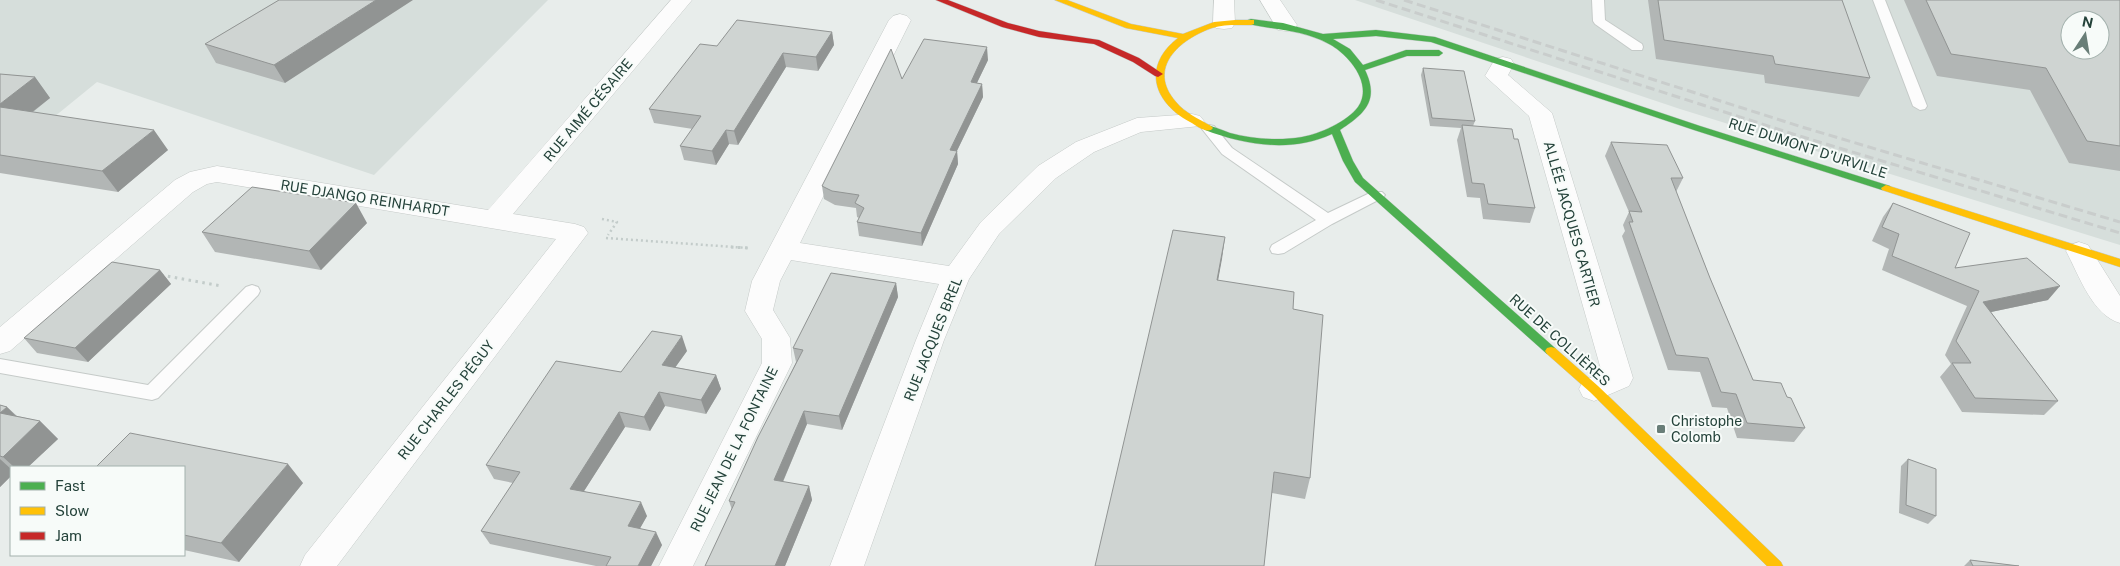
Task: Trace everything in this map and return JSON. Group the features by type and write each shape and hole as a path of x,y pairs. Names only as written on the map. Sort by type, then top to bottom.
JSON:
{"main road":[{"path":"940,0 1005,25 1039,34 1096,42 1136,60 1158,74"},
{"path":"1059,0 1129,26 1184,37"},
{"path":"1252,22 1286,25 1323,37 1340,47 1361,69 1366,78 1367,94 1362,107 1350,121 1335,130 1316,137 1283,142 1254,141 1200,125 1177,110 1165,96 1158,74 1163,56 1184,37 1224,23 1252,22"},
{"name":"RUE DUMONT D'URVILLE","path":"1323,37 1376,33 1432,39 2120,263"},
{"name":"RUE DUMONT D'URVILLE","path":"1361,69 1406,53 1435,52 1495,61"},
{"name":"RUE DE COLLIÈRES","path":"1335,130 1348,161 1359,180 1594,389 1776,566"}],"street":[{"name":"RUE AIMÉ CÉSAIRE","path":"495,219 682,0"},
{"path":"1224,0 1224,23"},
{"path":"1270,0 1286,25"},
{"name":"RUE JEAN DE LA FONTAINE","path":"676,566 776,363 776,338 759,311 766,281 784,250 900,20"},
{"name":"ALLÉE JACQUES CARTIER","path":"1495,61 1496,76 1540,113 1618,378 1594,389"},
{"name":"RUE JACQUES BREL","path":"847,566 930,340 956,277 990,228 1047,172 1085,147 1137,125 1200,125"},
{"name":"RUE DJANGO REINHARDT","path":"0,343 184,186 199,178 217,174 575,233"},
{"name":"RUE CHARLES PÉGUY","path":"318,566 575,233"},
{"path":"784,250 956,277"},
{"path":"2080,251 2106,299 2120,313"}],"lane":[{"path":"1598,0 1599,22 1638,47"},
{"path":"1879,0 1920,106"},
{"path":"1200,125 1227,151 1327,220"},
{"path":"1278,249 1327,220 1377,195"},
{"path":"0,366 152,393 252,291"}],"path":[{"path":"606,238 784,250"},
{"path":"159,275 252,291"}],"shaded area":[{"path":"0,0 548,0 374,175 97,82 0,161"},
{"path":"1355,0 2120,0 2120,245 1680,109"}],"building":[{"path":"279,0 376,0 274,65 205,44"},
{"path":"1658,0 1842,0 1870,78 1775,64 1773,56 1664,40"},
{"path":"1926,0 2120,0 2120,146 2087,141 2046,68 1951,54"},
{"path":"737,20 832,32 816,57 783,53 734,131 726,130 712,151 680,146 701,116 649,109 700,44 717,46"},
{"path":"924,39 987,47 971,82 982,84 950,150 957,151 921,233 857,222 864,208 855,203 859,195 832,191 822,186 891,49 902,79"},
{"path":"1423,68 1464,71 1475,121 1432,118"},
{"path":"0,74 35,77 0,104"},
{"path":"0,107 154,130 102,171 0,155"},
{"path":"1462,125 1512,129 1514,139 1518,139 1535,208 1488,204 1484,184 1472,183"},
{"path":"1611,142 1667,145 1683,178 1671,178 1753,380 1781,383 1787,397 1791,398 1805,428 1747,423 1736,394 1721,392 1708,358 1676,355 1629,222 1633,222 1629,211 1642,212"},
{"path":"252,187 356,203 309,251 202,232"},
{"path":"1893,203 1970,233 1955,268 2027,258 2060,286 1983,302 2058,401 1975,398 1952,363 1971,363 1956,341 1979,291 1892,256 1899,234 1882,227"},
{"path":"1173,230 1225,237 1217,280 1294,292 1293,309 1323,315 1310,478 1274,472 1264,566 1095,566"},
{"path":"112,262 160,270 75,348 24,338"},
{"path":"831,273 896,283 839,416 804,411 774,480 809,486 775,566 705,566 735,502 729,501 758,437 803,350 793,348"},
{"path":"652,331 682,336 662,365 716,375 701,400 659,392 644,417 619,412 570,489 641,502 628,526 656,532 638,566 606,566 611,557 481,531 520,472 486,465 556,361 621,372"},
{"path":"0,405 7,407 0,413"},
{"path":"0,413 40,421 3,457 0,456"},
{"path":"130,433 288,464 221,543 185,535 185,466 97,466"},
{"path":"1908,459 1936,469 1936,516 1906,505"},
{"path":"1970,560 2019,566 1973,566"}],"railway":[{"path":"1376,0 1793,134 2120,233"},
{"path":"1404,0 1802,127 2120,222"}],"traffic: fast":[{"path":"1208,128 1244,139 1263,142 1302,140 1320,136 1337,128 1358,112 1365,103 1366,84 1364,77 1357,63 1346,51 1333,42 1317,35 1283,26 1251,22"},
{"path":"1323,37 1376,33 1432,39 1697,128 1886,188"},
{"path":"1361,69 1406,53 1439,53"},
{"path":"1335,130 1348,161 1359,180 1551,351"}],"traffic: slow":[{"path":"1059,0 1129,26 1184,37"},
{"path":"1208,128 1188,117 1173,104 1163,90 1160,76 1162,62 1171,48 1187,36 1209,26 1230,22 1251,22"},
{"path":"1886,188 2120,263"},
{"path":"1551,351 1594,389 1776,566"}],"traffic: jam":[{"path":"940,0 1005,25 1039,34 1096,42 1136,60 1158,74"}],"place":[{"name":"Christophe Colomb","path":"1661,429"}]}
